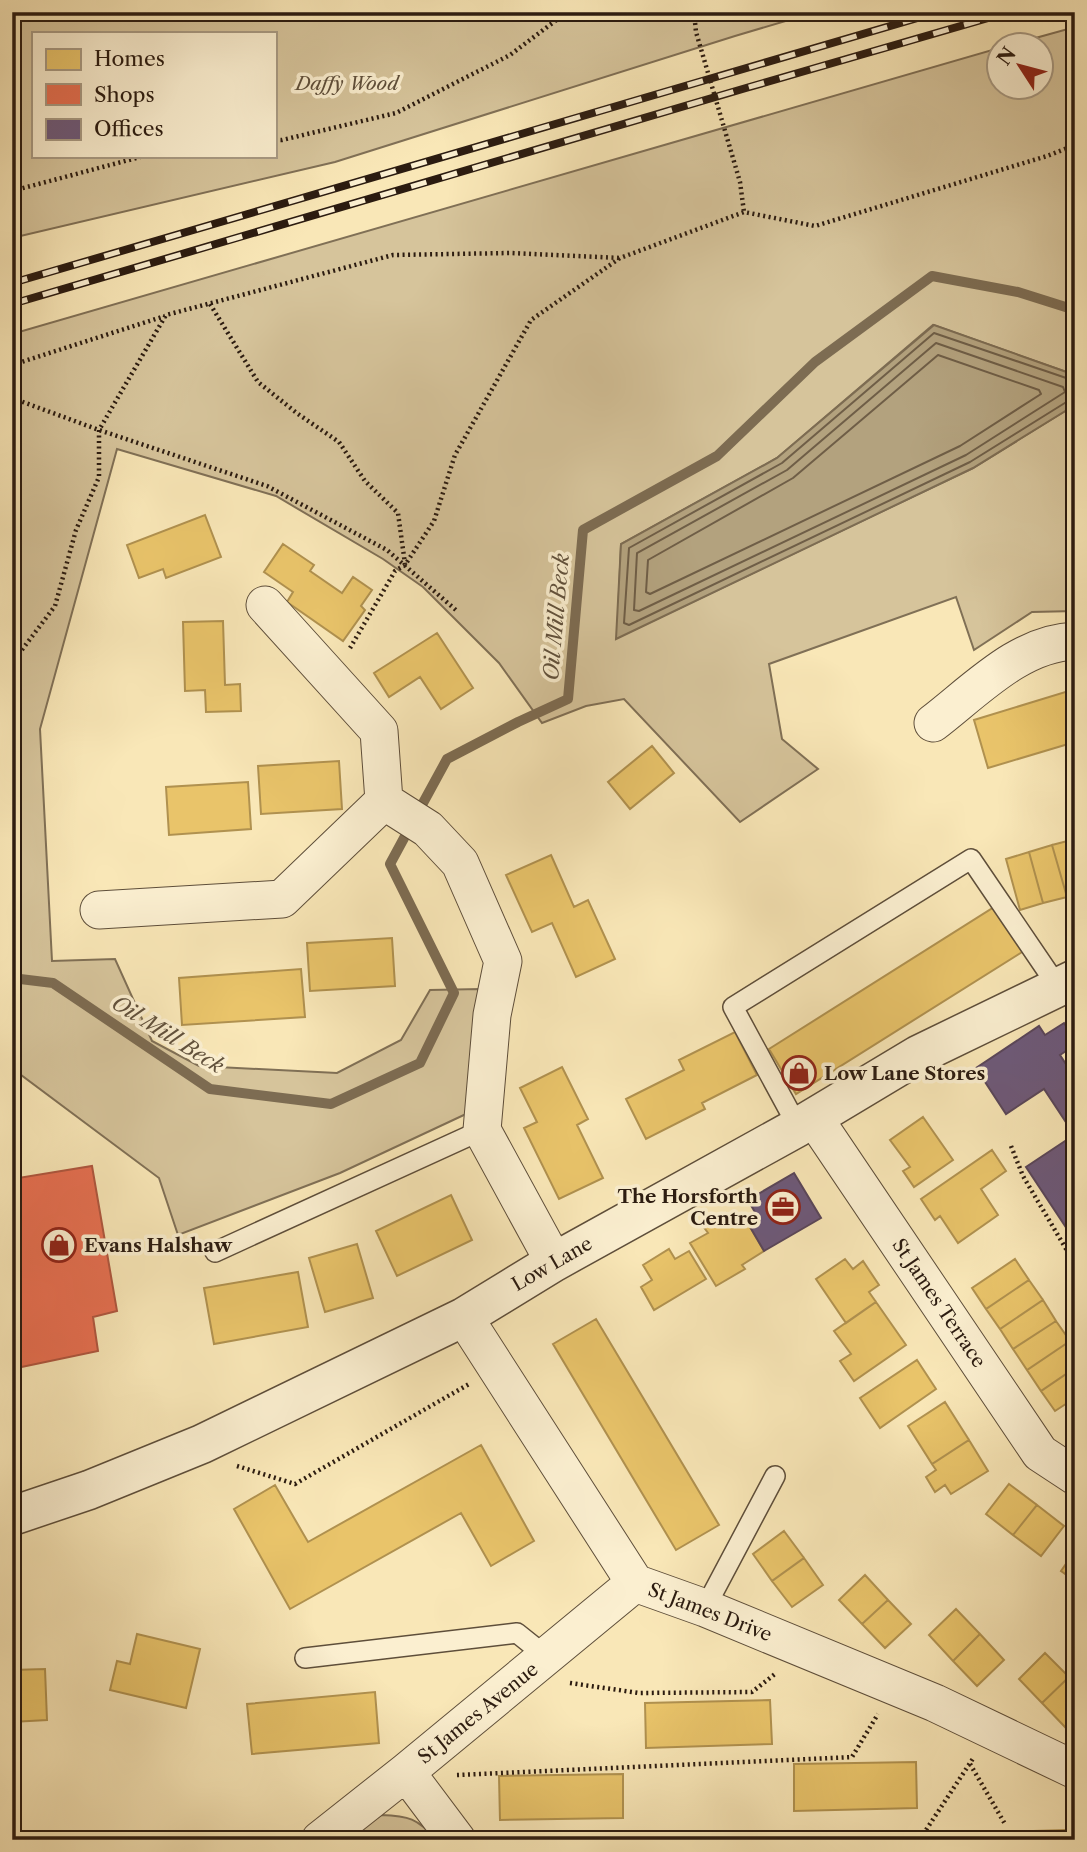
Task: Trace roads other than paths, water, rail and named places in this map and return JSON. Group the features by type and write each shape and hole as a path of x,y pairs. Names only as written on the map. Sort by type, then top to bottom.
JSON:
{"street":[{"path":"265,605 379,731 384,801"},
{"path":"933,723 1016,658 1064,641 1075,641"},
{"path":"384,801 428,829 460,863 503,961 492,1016 482,1130 554,1262"},
{"path":"99,910 282,899 384,801"},
{"name":"Low Lane","path":"12,1516 89,1490 218,1436 464,1317 554,1262 806,1123 918,1055 1066,983"},
{"name":"St James Terrace","path":"806,1123 1040,1453 1075,1476"},
{"name":"St James Drive","path":"464,1317 635,1583 705,1608 895,1686 1075,1770"},
{"name":"St James Avenue","path":"320,1840 635,1583"},
{"path":"406,1772 457,1840"}],"lane":[{"path":"806,1123 733,1007 971,859 1066,983"},
{"path":"215,1252 482,1130"},
{"path":"705,1608 775,1476"},
{"path":"305,1658 517,1633 535,1666"}],"water":[{"path":"934,325 1075,375 1075,405 973,468 616,639 621,544 777,458"}],"waterway":[{"name":"Oil Mill Beck","path":"417,814 447,759 568,699 583,530 717,456 815,362 932,276 1018,292 1075,310"},
{"name":"Oil Mill Beck","path":"12,978 53,983 210,1089 331,1104 420,1063 454,993 390,864 410,827"}],"railway":[{"path":"12,283 938,12"},
{"path":"12,304 1009,12"}],"place":[{"name":"Low Lane Stores","path":"799,1073"},
{"name":"The Horsforth Centre","path":"783,1207"},
{"name":"Evans Halshaw","path":"59,1245"}],"park label":[{"name":"Daffy Wood","path":"347,83"}]}
